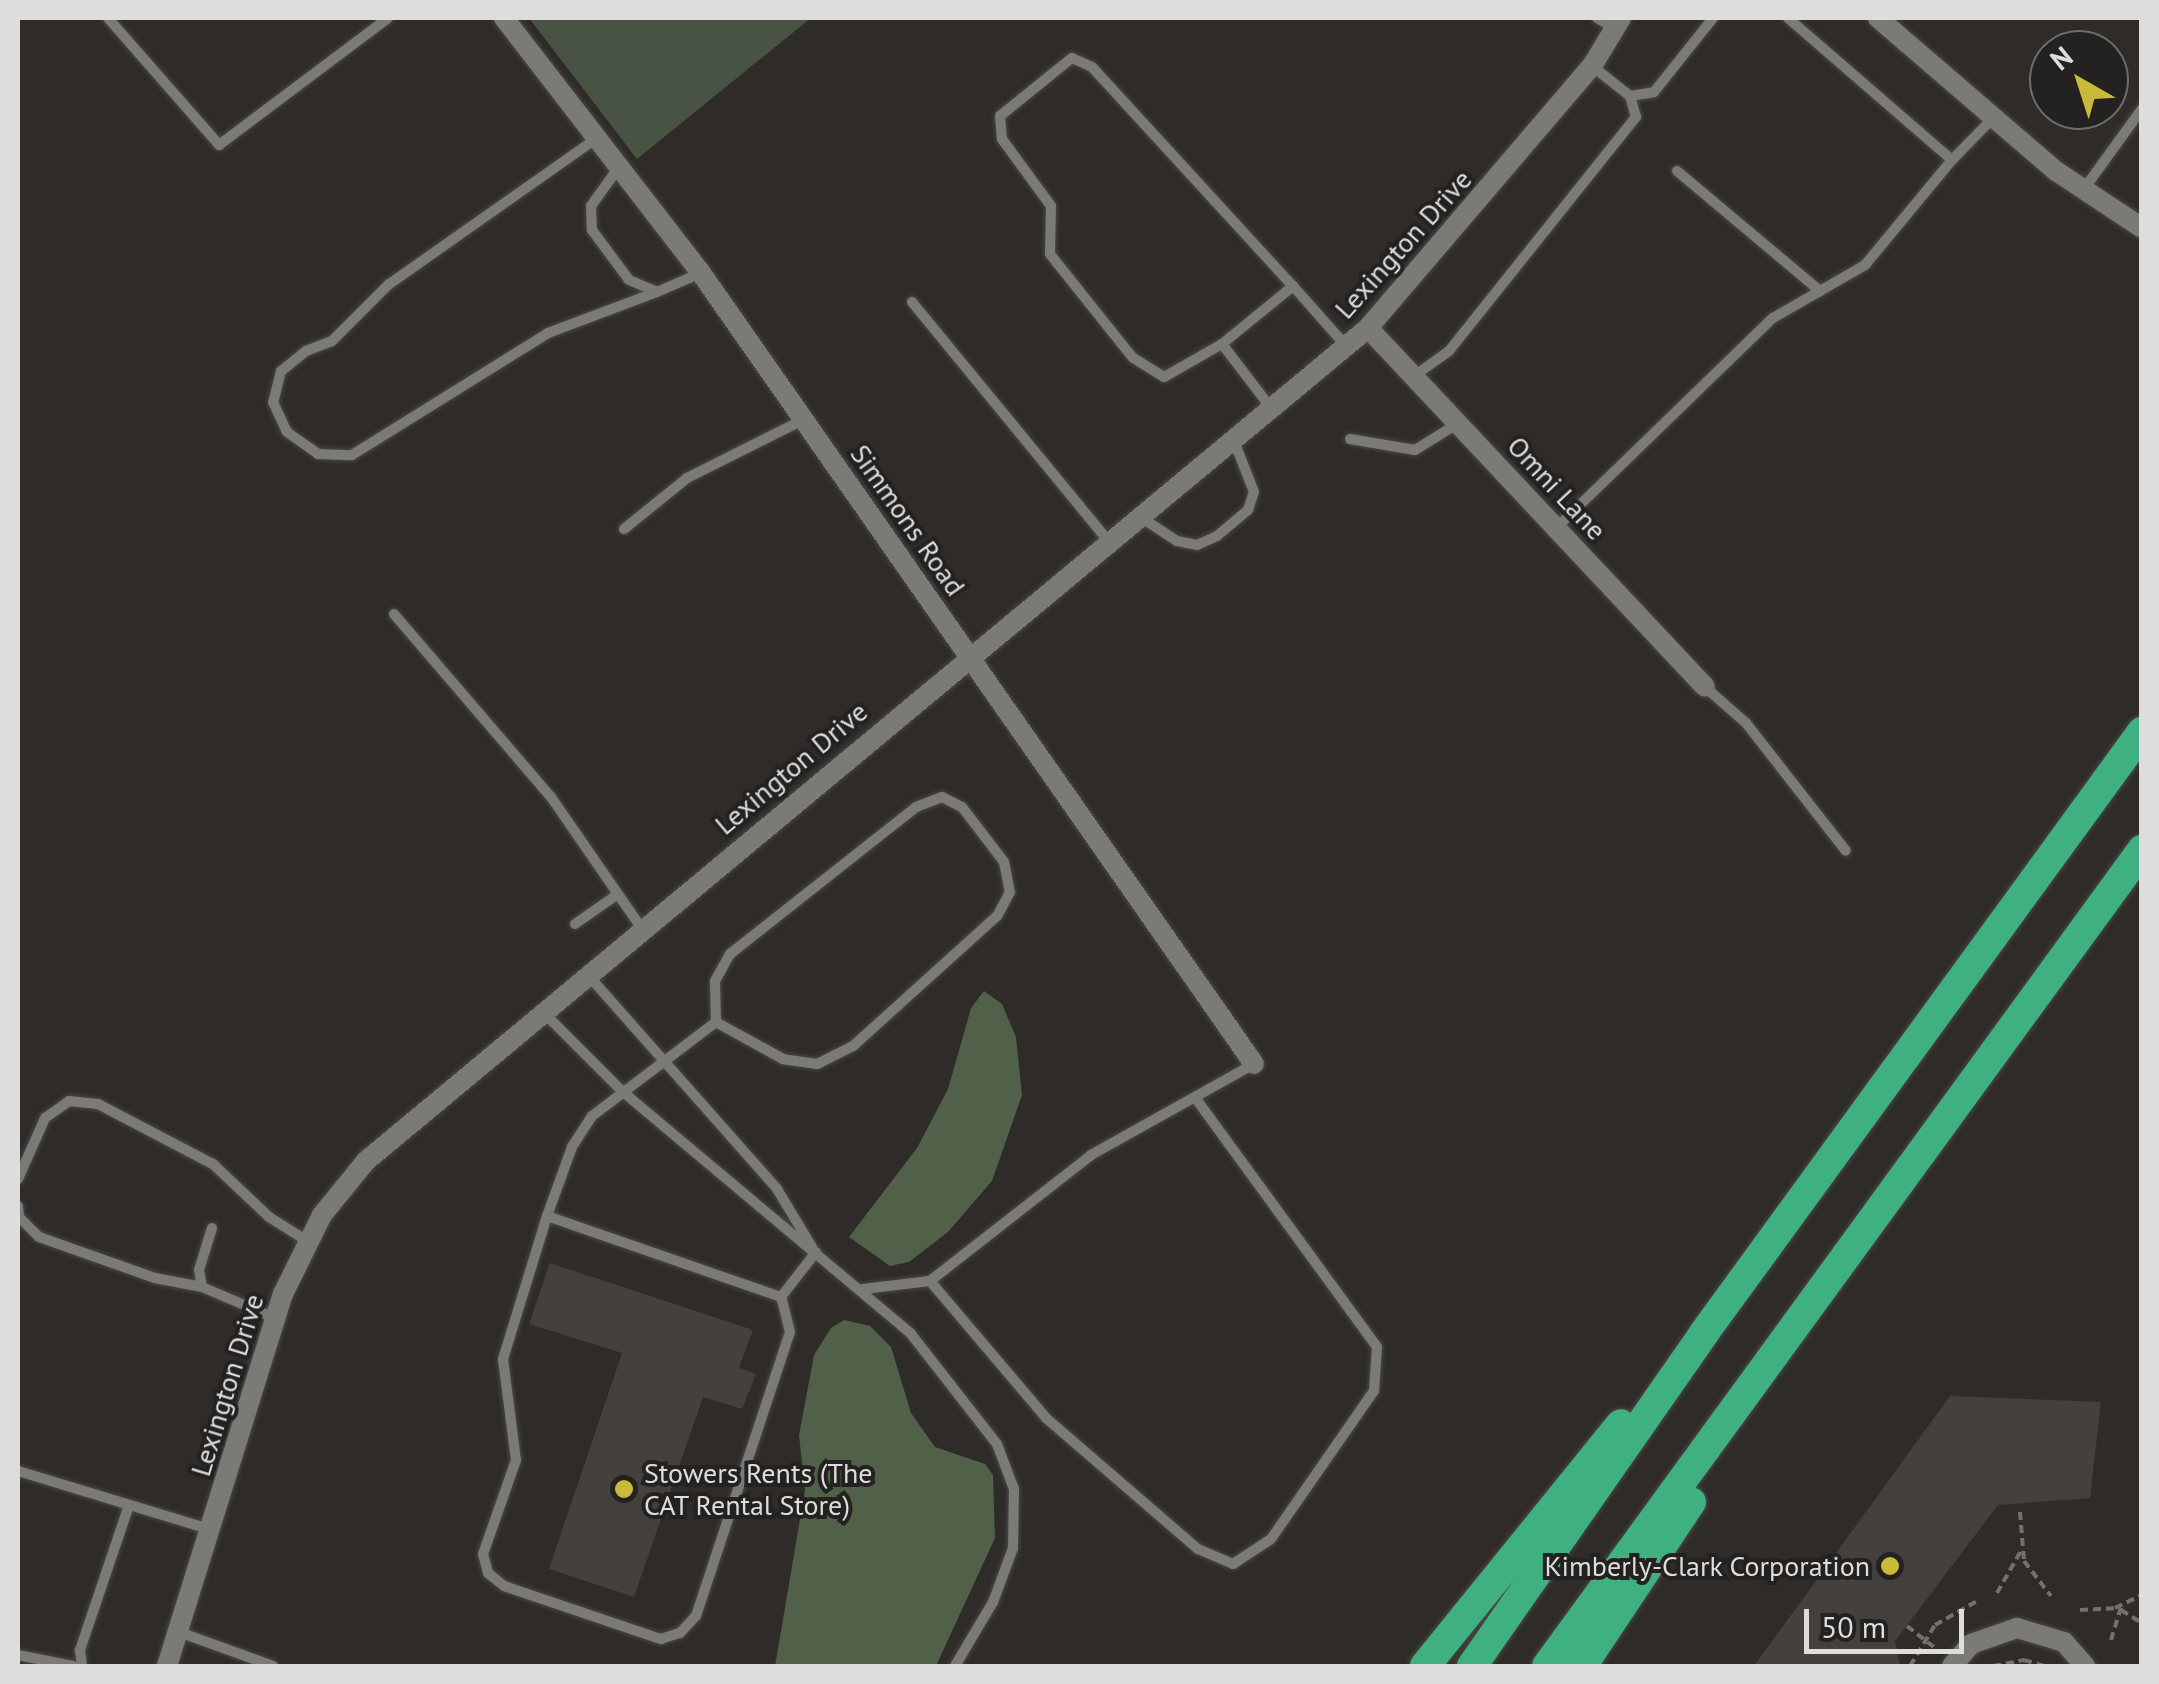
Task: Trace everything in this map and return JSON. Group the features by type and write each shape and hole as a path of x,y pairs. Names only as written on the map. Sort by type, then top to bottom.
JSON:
{"highway":[{"path":"1472,1666 1704,1333 2142,732"},
{"path":"1548,1666 2142,850"},
{"path":"1582,1666 1761,1396 1803,1320"},
{"path":"1425,1666 1567,1484 1704,1333"}],"street":[{"name":"Simmons Road","path":"504,18 700,273 1254,1064"},
{"path":"1878,18 2083,190 2142,228"},
{"name":"Lexington Drive","path":"167,1666 276,1318 308,1242 366,1161 970,654 1112,544 1368,328 1592,66 1611,21"},
{"name":"Omni Lane","path":"1368,328 1705,687"},
{"path":"1953,1664 1993,1632 2017,1628 2064,1642 2085,1666"}],"lane":[{"path":"108,18 218,145 388,18"},
{"path":"1630,96 1654,92 1713,18"},
{"path":"1788,18 1952,160"},
{"path":"1293,286 1222,344 1164,378 1133,358 1050,254 1051,206 1002,139 1000,116 1072,58 1092,68 1293,286 1346,346"},
{"path":"1414,376 1449,352 1636,117 1630,96 1592,66"},
{"path":"2083,190 2142,109"},
{"path":"1556,528 1772,318 1865,266 1952,160 1994,117"},
{"path":"597,138 389,284 332,341 306,351 281,371 273,402 288,432 318,454 352,454 548,333 700,273"},
{"path":"619,166 591,206 592,230 629,280 657,292"},
{"path":"1677,171 1820,291"},
{"path":"912,302 1112,544"},
{"path":"1222,344 1272,408"},
{"path":"624,528 687,478 804,419"},
{"path":"1350,439 1415,450 1458,423"},
{"path":"1142,518 1197,546 1217,536 1248,510 1254,492 1234,441"},
{"path":"394,614 551,796 642,929"},
{"path":"1705,687 1746,723 1846,850"},
{"path":"942,798 962,808 1004,862 1010,892 997,916 854,1046 817,1064 782,1059 716,1022 714,980 730,954 916,807 942,798"},
{"path":"575,924 618,894"},
{"path":"588,974 777,1188 816,1252"},
{"path":"544,1012 623,1092 911,1334 997,1444 1014,1490 1012,1548 993,1602 955,1666"},
{"path":"716,1022 592,1116 572,1147 503,1359 516,1460 483,1554 488,1572 522,1592 661,1639 680,1633 696,1616 790,1332 781,1298"},
{"path":"863,1290 930,1281 1091,1155 1196,1100 1254,1064"},
{"path":"930,1281 1046,1418 1198,1549 1233,1564 1272,1539 1374,1391 1376,1347 1196,1100"},
{"path":"18,1179 45,1118 69,1101 98,1104 213,1164 269,1217 308,1242"},
{"path":"18,1206 18,1217 39,1237 155,1278 202,1287 276,1318"},
{"path":"547,1216 781,1298"},
{"path":"202,1287 198,1270 212,1228"},
{"path":"781,1298 816,1252"},
{"path":"18,1472 210,1529"},
{"path":"82,1666 80,1650 130,1506"},
{"path":"178,1632 272,1666"},
{"path":"18,1654 73,1666"}],"path":[{"path":"2020,1512 2021,1551 2051,1596"},
{"path":"1996,1593 2021,1551"},
{"path":"2080,1610 2118,1607 2142,1596"},
{"path":"1910,1666 1935,1625 1977,1601"},
{"path":"2118,1607 2142,1624"},
{"path":"2111,1640 2118,1607"},
{"path":"1906,1626 1953,1664"},
{"path":"1993,1666 2024,1660 2045,1666"}],"green space":[{"path":"529,18 811,18 637,159"},
{"path":"984,991 1002,1004 1016,1037 1022,1095 992,1181 948,1232 909,1262 890,1266 849,1237 917,1148 948,1089 971,1008"},
{"path":"844,1320 870,1326 891,1347 911,1413 935,1447 985,1464 993,1475 995,1538 936,1666 775,1666 805,1490 799,1435 814,1355 831,1328"}],"building":[{"name":"Stowers Rents (The CAT Rental Store)","path":"550,1263 753,1330 739,1368 756,1374 742,1409 703,1397 634,1597 549,1569 622,1353 529,1324"},
{"name":"Kimberly-Clark Corporation","path":"1950,1396 2101,1402 2090,1498 1998,1505 1895,1641 1900,1666 1754,1666"}],"place":[{"name":"Stowers Rents (The CAT Rental Store)","path":"624,1489"},
{"name":"Kimberly-Clark Corporation","path":"1890,1566"}]}
